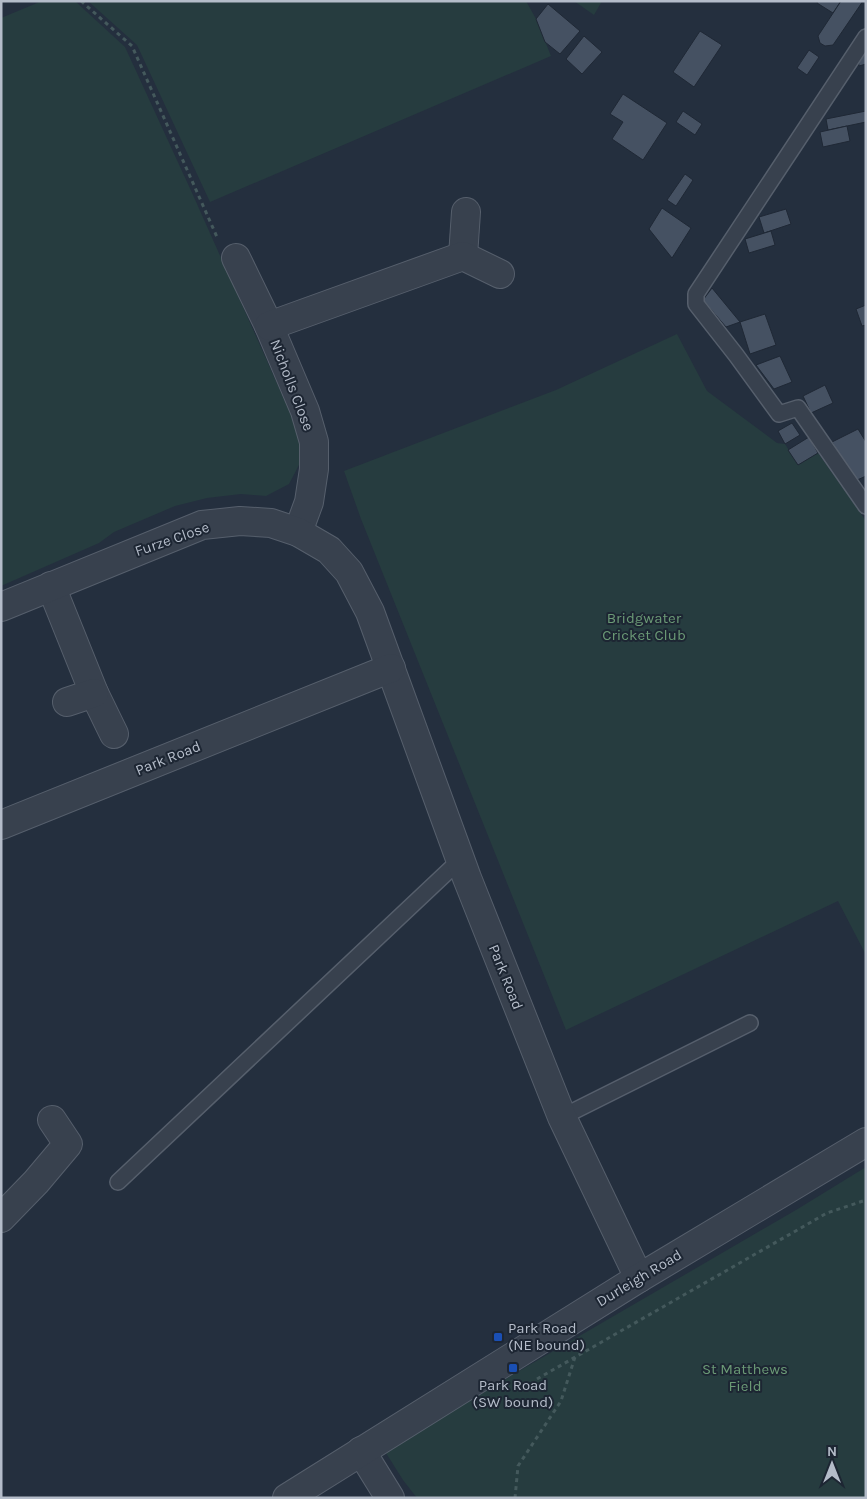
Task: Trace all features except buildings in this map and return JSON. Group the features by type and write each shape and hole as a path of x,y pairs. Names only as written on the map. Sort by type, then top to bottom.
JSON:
{"street":[{"path":"466,212 462,256 500,274"},
{"name":"Nicholls Close","path":"269,326 462,256"},
{"name":"Nicholls Close","path":"236,258 269,326 305,411 314,442 314,469 309,502 298,532"},
{"name":"Furze Close","path":"1,607 202,525 240,521 270,523 298,532"},
{"name":"Park Road","path":"298,532 329,550 349,572 370,612 460,860 562,1117 639,1278"},
{"path":"51,586 94,693 114,734"},
{"name":"Park Road","path":"1,825 391,668"},
{"path":"67,702 94,693"},
{"path":"1,1218 36,1182 68,1144 52,1120"},
{"name":"Durleigh Road","path":"287,1498 639,1278 866,1142"},
{"path":"361,1451 390,1498"}],"lane":[{"path":"866,37 696,294 696,304 736,354 779,414 798,408 866,506"},
{"path":"118,1182 460,860"},
{"path":"562,1117 750,1023"}],"path":[{"path":"81,1 132,46 223,250 236,258"},
{"path":"533,1382 827,1213 866,1200"},
{"path":"516,1498 518,1466 561,1401 575,1357"}],"green space":[{"path":"42,1 75,1 125,47 300,435 300,463 289,484 266,496 241,494 207,498 175,506 114,532 99,543 1,586 1,18"},
{"path":"88,1 526,1 536,19 551,56 210,202 137,45"},
{"path":"574,1 602,1 594,15"},
{"name":"Bridgwater Cricket Club","path":"677,334 707,391 777,443 785,444 798,465 818,453 866,521 866,955 838,901 566,1030 361,519 344,471 556,390"},
{"name":"St Matthews Field","path":"866,1167 866,1498 417,1498 403,1480 386,1453 497,1384 796,1210"}],"place":[{"name":"Park Road (NE bound)","path":"498,1337"},
{"name":"Park Road (SW bound)","path":"513,1368"}]}
